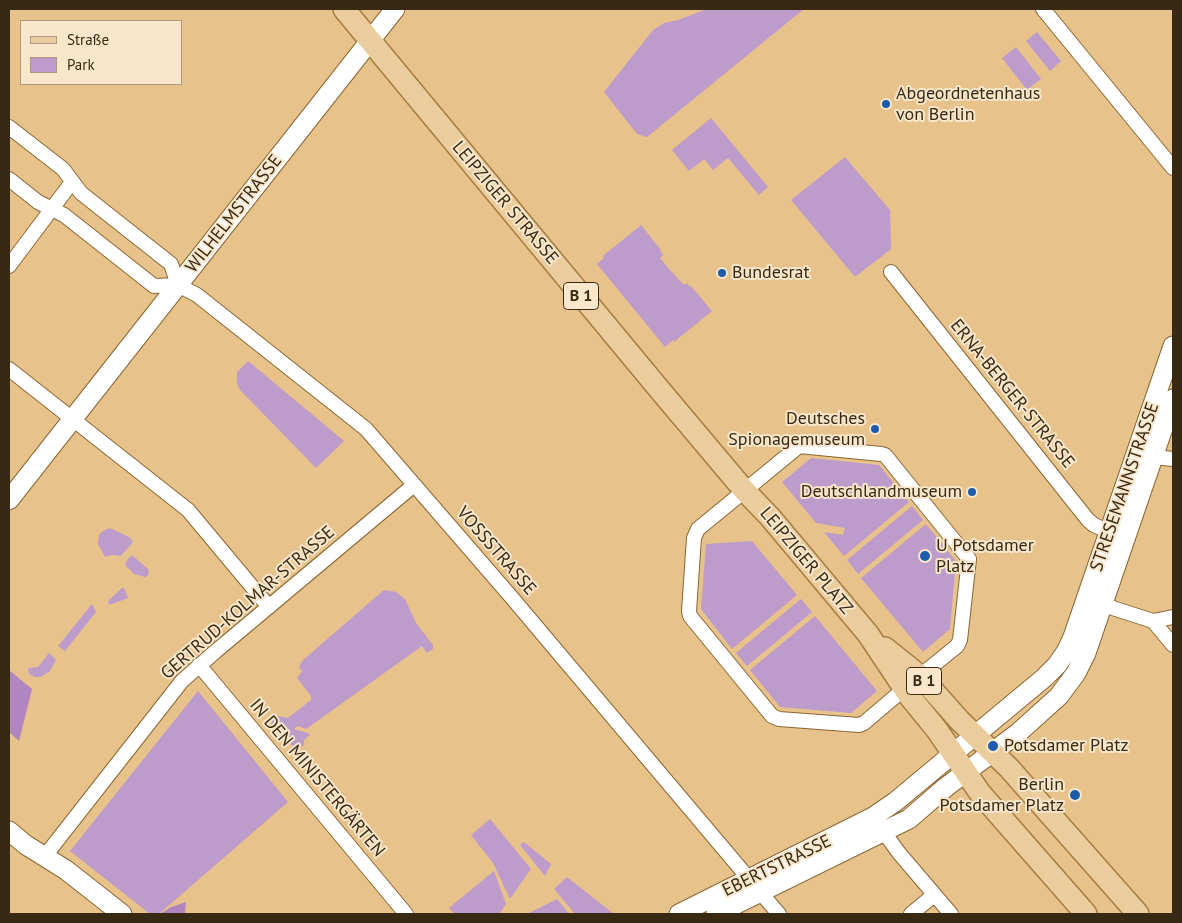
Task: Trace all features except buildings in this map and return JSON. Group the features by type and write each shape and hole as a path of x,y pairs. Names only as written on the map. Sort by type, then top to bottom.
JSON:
{"main road":[{"name":"LEIPZIGER STRASSE","path":"344,9 744,490"},
{"name":"WILHELMSTRASSE","path":"9,500 395,9"},
{"name":"STRESEMANNSTRASSE","path":"1094,602 1110,532 1145,455 1168,398 1173,346"},
{"name":"STRESEMANNSTRASSE","path":"1094,602 1145,455"},
{"name":"LEIPZIGER PLATZ","path":"744,490 770,517 868,634 912,683 956,717 975,735"},
{"path":"878,824 895,802 1044,678 1057,665 1070,646 1094,602"},
{"path":"878,824 909,819 1046,709 1066,688 1086,653 1094,602"},
{"name":"LEIPZIGER PLATZ","path":"912,683 937,730 953,753"},
{"name":"B 1","path":"975,735 1009,768 1138,914"},
{"name":"B 1","path":"953,753 980,793 1086,914"},
{"name":"EBERTSTRASSE","path":"679,914 755,886 878,824"},
{"path":"9,831 26,845 66,870 122,914"},
{"name":"EBERTSTRASSE","path":"716,914 755,886"}],"street":[{"path":"1043,9 1173,168"},
{"path":"9,127 63,169 81,193 171,264 178,285 154,286 64,215 38,202 9,179"},
{"path":"9,266 72,182"},
{"name":"ERNA-BERGER-STRASSE","path":"890,272 1088,520 1094,525 1110,532"},
{"name":"VOSSSTRASSE","path":"178,285 190,290 206,301 366,429 529,617 779,914"},
{"path":"9,369 188,510 269,607"},
{"path":"799,446 881,454 887,457 969,559 960,640 956,646 864,723 859,725 777,718 770,714 693,620 689,611 696,532 744,490 799,446"},
{"path":"1145,455 1173,459"},
{"name":"GERTRUD-KOLMAR-STRASSE","path":"45,856 178,686 199,666 414,485"},
{"path":"1094,602 1152,621 1173,617"},
{"path":"1152,621 1173,644"},
{"name":"IN DEN MINISTERGÄRTEN","path":"199,666 406,914"},
{"path":"878,824 899,853 951,914"},
{"path":"911,914 934,895"}],"green space":[{"path":"707,9 804,9 647,137 637,134 604,92 653,30 664,23"},
{"path":"1037,32 1061,61 1050,71 1026,41"},
{"path":"1016,47 1041,79 1027,90 1002,58"},
{"path":"711,118 768,187 759,195 728,158 713,170 704,159 689,171 672,150"},
{"path":"845,157 890,210 891,249 855,277 791,200"},
{"path":"641,225 661,250 663,255 660,258 669,269 684,285 687,283 691,286 712,311 674,342 673,340 665,347 597,264 604,258 603,256"},
{"path":"248,361 344,441 316,468 240,390 237,383 237,372"},
{"path":"811,458 879,465 909,502 844,556 824,532 843,535 845,528 816,523 782,482"},
{"path":"912,506 923,520 858,574 847,560"},
{"path":"926,524 956,561 950,629 923,652 861,578"},
{"path":"110,528 129,537 133,542 121,556 112,555 105,557 98,544 99,535"},
{"path":"752,541 797,595 732,649 701,609 706,544"},
{"path":"132,555 148,569 149,574 145,577 134,574 125,565"},
{"path":"124,588 128,598 109,605 108,601"},
{"path":"384,590 396,592 405,599 416,623 433,645 433,649 427,653 422,646 306,729 298,726 294,729 310,735 304,740 304,745 296,750 269,720 278,716 288,718 311,700 311,696 297,678 302,671 299,667 303,660"},
{"path":"801,599 812,612 747,666 736,653"},
{"path":"92,604 96,612 65,651 58,646"},
{"path":"815,616 877,691 851,713 780,707 750,670"},
{"path":"49,653 56,660 50,671 41,677 29,674 28,668 38,667"},
{"path":"198,691 288,802 159,914 150,914 70,851"},
{"path":"490,819 531,869 510,899 493,863 471,835"},
{"path":"524,842 551,864 545,876 520,845"},
{"path":"494,871 506,904 499,914 455,914 449,908"},
{"path":"567,877 614,914 575,914 554,889"},
{"path":"557,899 569,914 527,914"}],"shaded area":[{"path":"9,670 32,689 19,741 9,732"},
{"path":"186,902 185,914 160,914 171,907"}],"place":[{"name":"Abgeordnetenhaus von Berlin","path":"886,104"},
{"name":"Bundesrat","path":"722,273"},
{"name":"Deutsches Spionagemuseum","path":"875,429"},
{"name":"Deutschlandmuseum","path":"972,492"},
{"name":"U Potsdamer Platz","path":"925,556"},
{"name":"Potsdamer Platz","path":"993,746"},
{"name":"Berlin Potsdamer Platz","path":"1075,795"}]}
